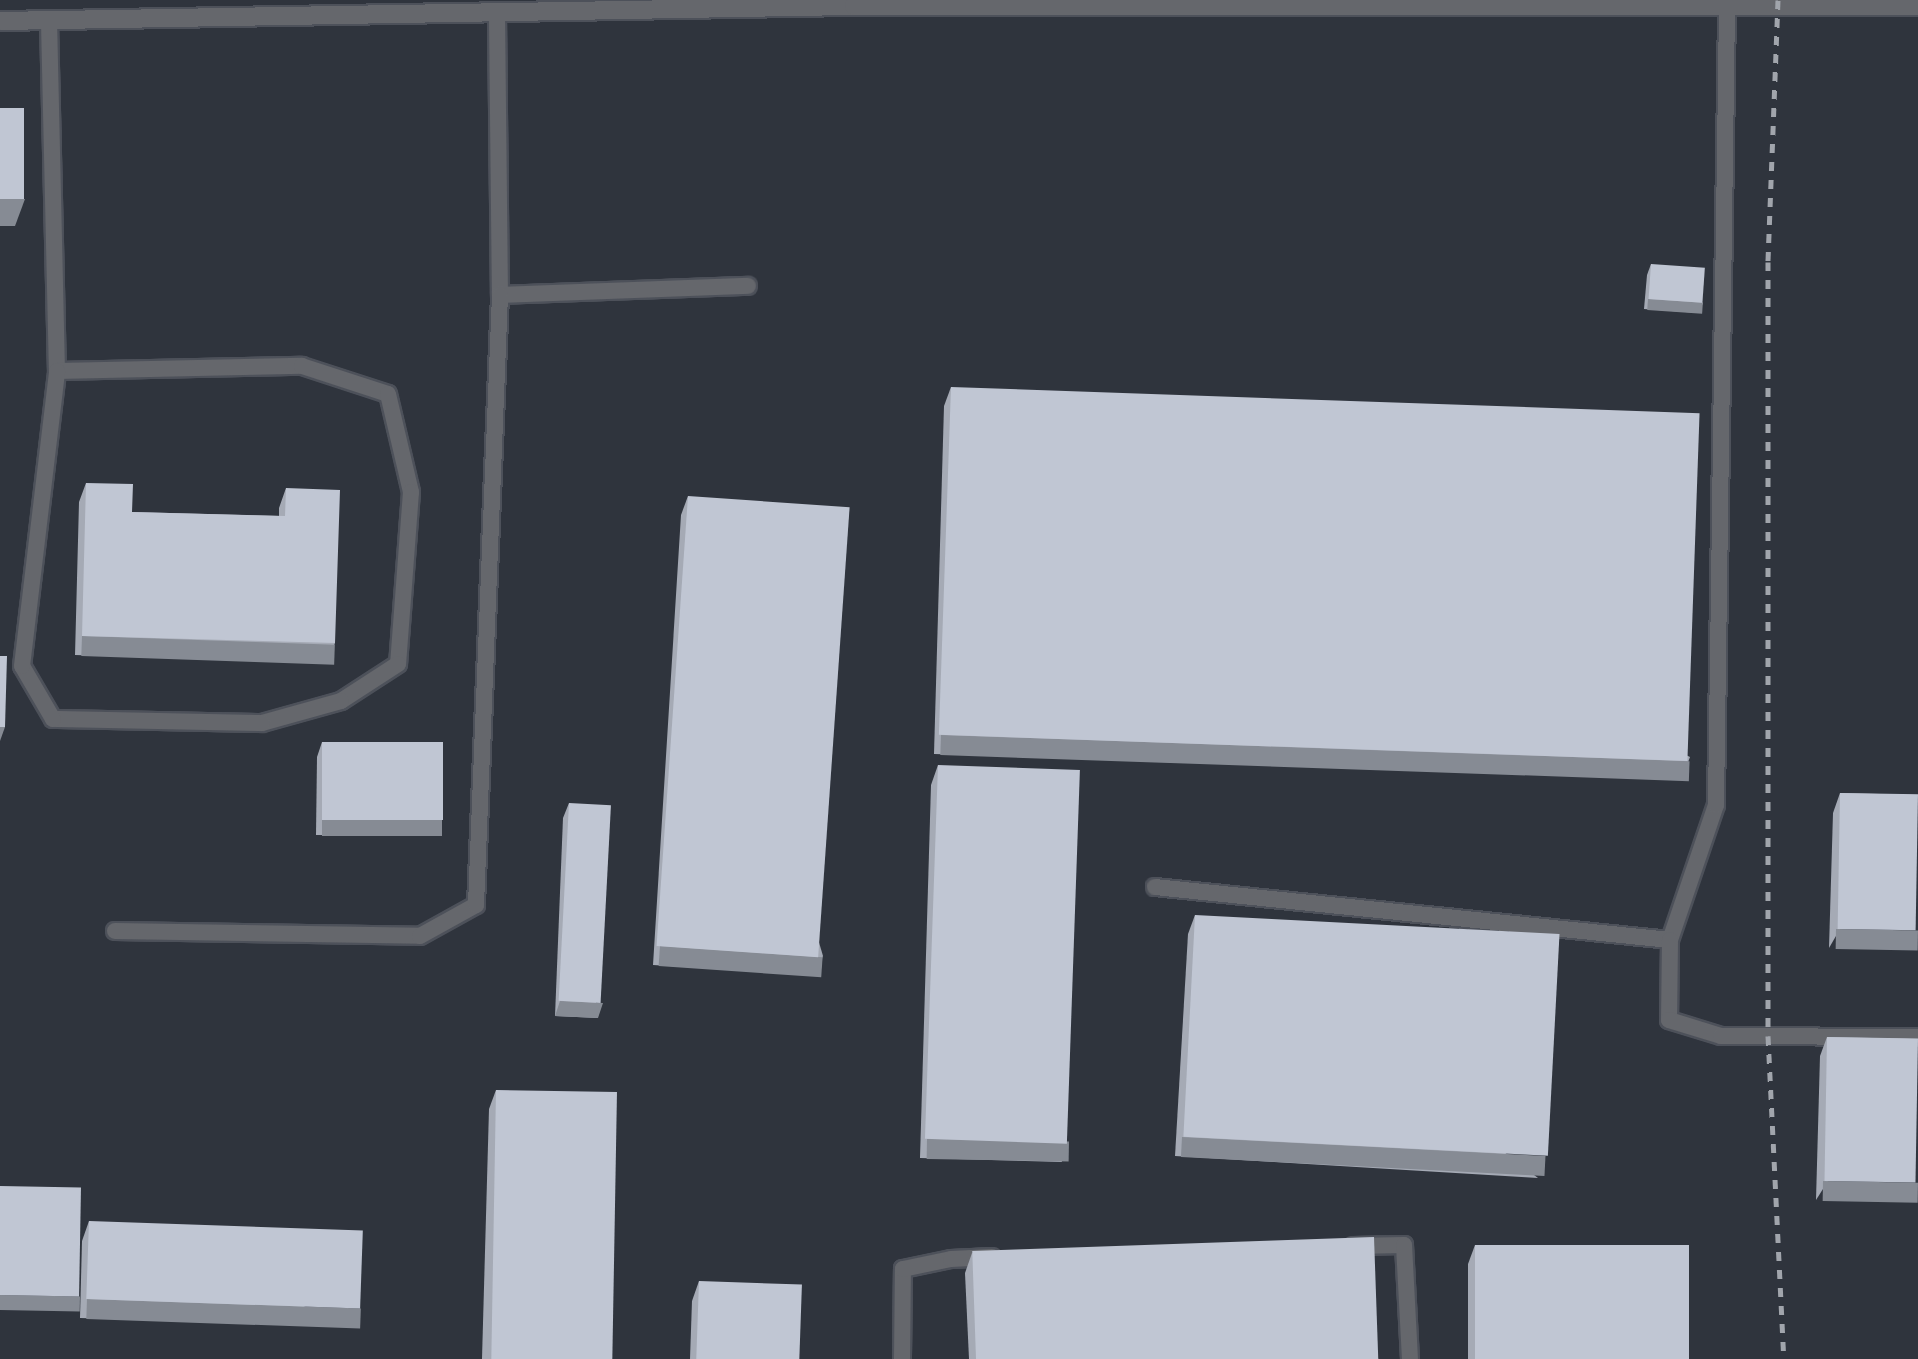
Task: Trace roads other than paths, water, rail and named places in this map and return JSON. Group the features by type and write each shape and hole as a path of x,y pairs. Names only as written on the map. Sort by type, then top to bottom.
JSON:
{"street":[{"path":"0,21 497,15 854,3 1727,7 1816,3 1918,6"}],"lane":[{"path":"1727,7 1716,805 1670,940 1669,1020 1721,1036 1918,1037"},
{"path":"115,931 420,936 476,905 500,295 497,15"},
{"path":"49,21 57,370 22,666 53,719 262,723 341,701 398,664 411,492 388,394 302,366 57,370"},
{"path":"500,295 748,286"},
{"path":"1155,887 1670,940"},
{"path":"1335,1247 1404,1245 1410,1359"},
{"path":"902,1359 903,1269 951,1259 1006,1257"}],"railway":[{"path":"1778,0 1768,262 1768,1036 1784,1359"}]}
